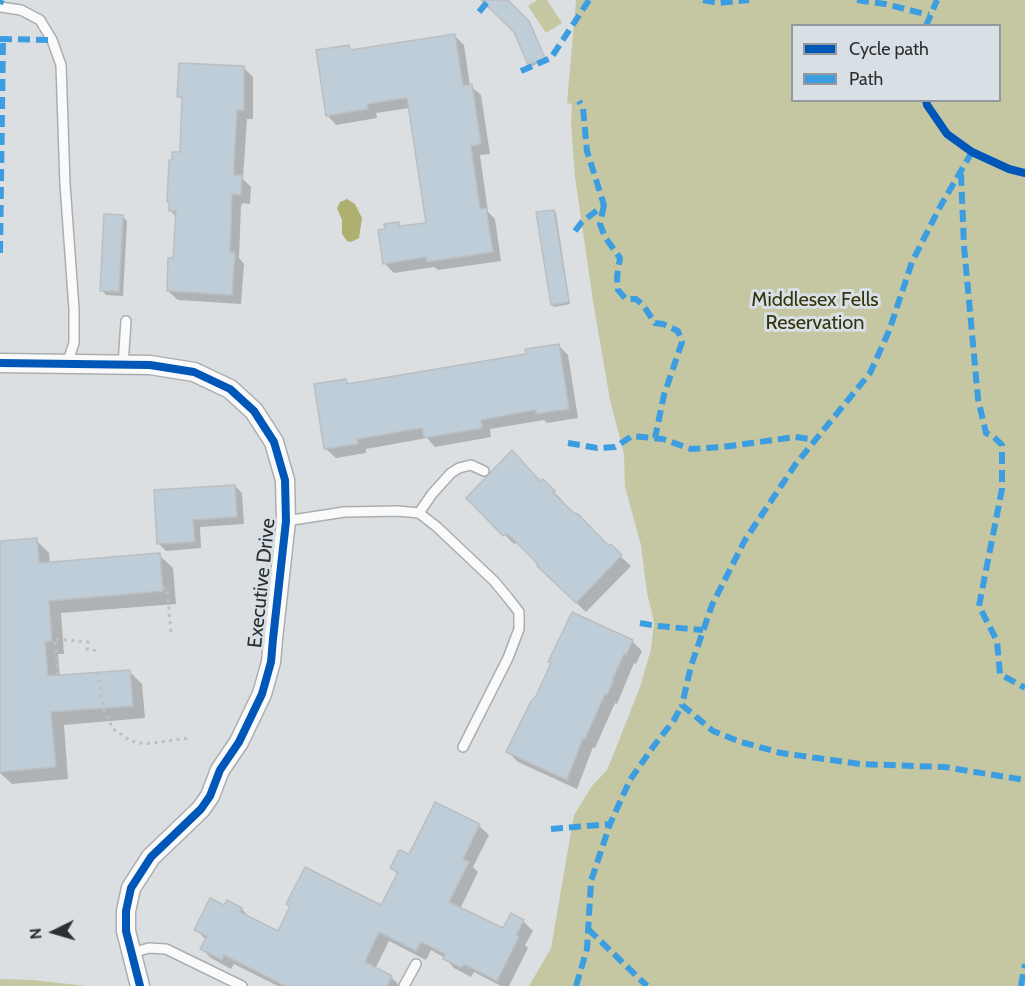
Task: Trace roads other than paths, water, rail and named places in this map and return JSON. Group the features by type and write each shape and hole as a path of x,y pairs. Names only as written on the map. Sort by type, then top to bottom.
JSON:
{"street":[{"name":"Executive Drive","path":"0,363 173,367 194,372 230,390 254,411 274,442 285,480 286,521 271,662 262,694 239,742 220,770 210,796 201,809 151,857 135,880 126,911 126,931 140,986"}],"lane":[{"path":"0,7 21,10 40,20 52,40 61,65 65,184 74,309 74,343 67,364"},
{"path":"123,365 126,321"},
{"path":"419,513 451,473 471,465 484,471"},
{"path":"286,521 344,512 419,513 494,581 519,612 519,629 508,658 463,747"},
{"path":"131,953 149,948 166,949 242,986"},
{"path":"404,986 416,964"}],"park label":[{"name":"Middlesex Fells Reservation","path":"815,312"}]}
